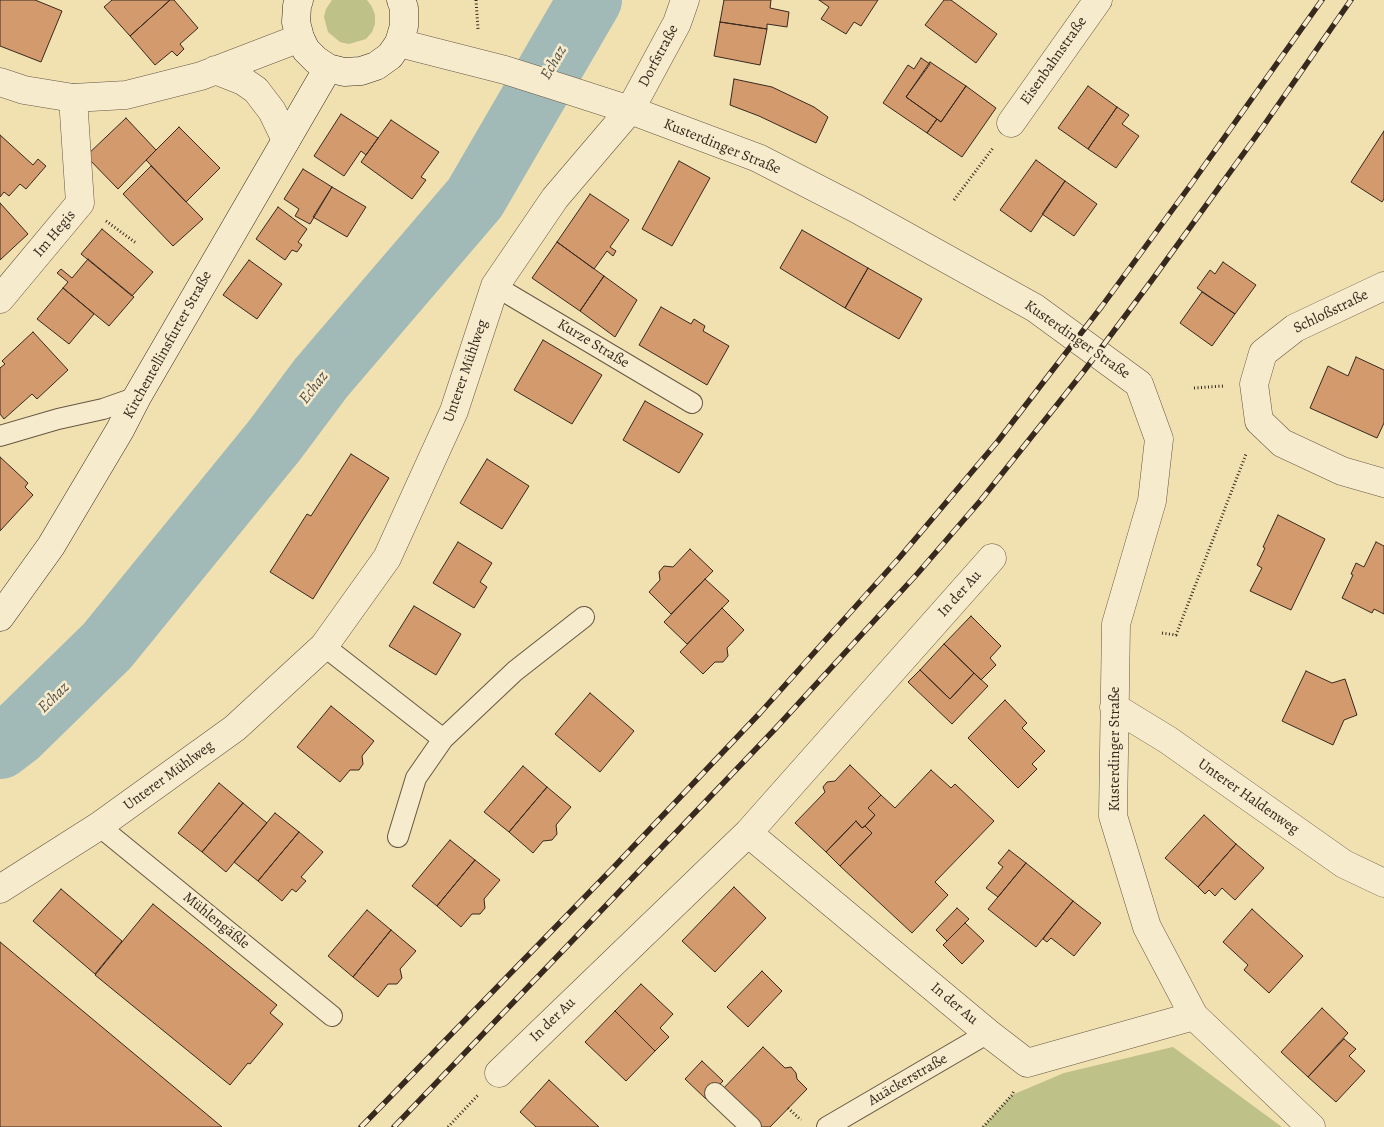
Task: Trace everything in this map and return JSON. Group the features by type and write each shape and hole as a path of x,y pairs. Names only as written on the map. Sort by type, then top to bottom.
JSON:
{"street":[{"path":"299,0 296,22 300,38 306,50 328,68 344,72 361,71 376,66 390,56 399,43 404,26 404,8 401,0"},
{"name":"Dorfstraße","path":"630,110 677,23 685,0"},
{"name":"Eisenbahnstraße","path":"1011,123 1098,0"},
{"path":"0,82 24,90 73,98 126,95 176,83 300,38"},
{"name":"Kusterdinger Straße","path":"399,43 504,70 568,90 630,110 758,158 858,209 1034,308 1140,384 1159,439 1152,502 1116,624 1114,816 1147,927 1194,1016 1311,1127"},
{"name":"Kirchentellinsfurter Straße","path":"0,617 51,546 120,430 137,397 328,68"},
{"path":"214,70 244,82 256,90 272,111 286,140"},
{"name":"Im Hegis","path":"0,299 80,203 73,98"},
{"name":"Unterer Mühlweg","path":"0,890 99,826 236,728 324,646 387,558 454,411 495,286 555,198 630,110"},
{"name":"Schloßstraße","path":"1259,421 1254,384 1263,353 1295,328 1384,286"},
{"path":"1259,421 1282,443 1342,470 1384,483"},
{"name":"In der Au","path":"499,1073 748,833 992,558"},
{"name":"Unterer Haldenweg","path":"1114,707 1168,740 1344,864 1384,883"},
{"name":"In der Au","path":"748,833 988,1033 1027,1063"},
{"path":"1027,1063 1194,1016"}],"lane":[{"name":"Kurze Straße","path":"495,286 692,403"},
{"path":"0,436 58,419 103,409 137,397"},
{"path":"398,837 416,778 443,739 514,671 584,617"},
{"path":"324,646 443,739"},
{"name":"Mühlengäßle","path":"99,826 332,1016"},
{"name":"Auäckerstraße","path":"827,1127 988,1033"},
{"path":"716,1093 751,1127"}],"path":[{"path":"954,200 989,154"},
{"path":"80,203 136,243"},
{"path":"1162,633 1176,636 1259,421"},
{"path":"983,1127 1012,1095 1027,1063"},
{"path":"448,1127 499,1073"}],"green space":[{"path":"332,0 367,0 375,15 375,24 372,32 366,39 349,44 340,42 328,32 324,17 326,9"},
{"path":"1173,1047 1282,1127 983,1127 1012,1095 1064,1073"}],"building":[{"path":"0,0 35,0 62,11 41,62 0,46"},
{"path":"112,0 170,0 130,36 104,7"},
{"path":"170,0 174,0 198,28 180,44 184,49 177,56 172,51 155,65 130,36"},
{"path":"724,0 771,0 770,8 789,12 787,27 767,24 767,29 720,22"},
{"path":"819,0 878,0 861,26 854,22 846,34 821,19 829,7"},
{"path":"944,0 951,0 997,34 976,63 925,25"},
{"path":"720,22 767,29 760,65 714,56"},
{"path":"921,58 930,64 906,97 937,119 927,133 883,103 908,65 914,69"},
{"path":"930,62 966,86 941,122 906,97"},
{"path":"734,79 772,87 814,107 828,117 816,143 759,116 730,105"},
{"path":"966,86 996,108 962,157 927,133 937,119 941,122"},
{"path":"1088,86 1117,107 1088,149 1058,128"},
{"path":"1117,107 1129,115 1122,124 1139,136 1116,168 1088,149"},
{"path":"341,114 378,138 366,155 361,151 344,176 314,156"},
{"path":"126,118 156,150 118,189 86,156"},
{"path":"391,120 439,152 421,177 426,180 412,199 361,162"},
{"path":"179,127 220,168 186,202 146,160"},
{"path":"1384,131 1384,199 1382,202 1351,182"},
{"path":"0,135 33,165 38,159 46,166 26,189 20,184 9,196 4,192 0,197"},
{"path":"1036,160 1065,181 1031,232 1000,210"},
{"path":"679,161 710,178 672,246 642,229"},
{"path":"151,166 203,219 173,246 123,194"},
{"path":"303,169 332,187 310,224 295,216 299,209 284,199"},
{"path":"1065,181 1097,204 1074,236 1042,214"},
{"path":"332,187 366,207 347,237 313,217"},
{"path":"590,194 629,220 610,247 616,251 613,256 607,251 594,269 557,242"},
{"path":"0,203 28,234 0,260"},
{"path":"278,207 307,229 298,242 302,245 297,252 292,250 285,260 256,239"},
{"path":"102,229 153,272 132,296 81,254"},
{"path":"802,230 868,268 845,308 780,268"},
{"path":"557,242 604,276 580,311 532,278"},
{"path":"88,259 134,297 109,326 63,288 68,282 57,273 61,269 72,278"},
{"path":"249,260 282,284 257,319 223,295"},
{"path":"1223,262 1256,285 1235,314 1197,288 1210,270 1215,274"},
{"path":"868,268 922,299 899,339 845,308"},
{"path":"604,276 637,300 615,337 580,311"},
{"path":"63,288 94,314 69,344 37,319"},
{"path":"1202,292 1235,314 1212,346 1180,323"},
{"path":"661,307 691,324 694,319 705,326 703,331 729,346 707,385 639,345"},
{"path":"33,332 68,370 37,399 32,394 4,419 0,414 0,368 5,364 2,361"},
{"path":"543,340 602,375 572,424 514,390"},
{"path":"1356,357 1384,370 1384,423 1377,438 1310,408 1328,366 1348,376"},
{"path":"645,401 703,434 679,473 623,440"},
{"path":"351,454 389,478 313,599 270,572 307,514 311,516"},
{"path":"0,457 28,483 25,487 33,495 0,531"},
{"path":"487,459 529,486 502,529 460,503"},
{"path":"1278,515 1325,539 1291,610 1250,591 1262,568 1257,565"},
{"path":"458,542 492,563 480,582 487,587 474,608 433,583"},
{"path":"1376,542 1384,546 1384,614 1374,609 1372,613 1342,598 1353,575 1351,574 1356,563 1364,567"},
{"path":"690,549 713,571 671,614 649,592 660,580 659,572 664,566 673,567"},
{"path":"705,579 729,601 687,644 664,622"},
{"path":"414,606 461,634 436,675 389,646"},
{"path":"722,608 744,630 727,648 728,656 723,662 715,662 703,674 680,652"},
{"path":"971,616 1001,646 990,658 996,665 981,680 944,644"},
{"path":"944,644 974,673 950,699 920,670"},
{"path":"920,670 950,699 974,673 988,686 952,724 908,682"},
{"path":"1306,671 1332,683 1345,679 1357,715 1344,720 1333,745 1282,721"},
{"path":"590,693 634,731 600,772 555,734"},
{"path":"1005,700 1027,723 1022,728 1045,751 1032,764 1037,769 1018,788 968,738"},
{"path":"331,706 374,741 362,756 363,764 359,770 350,770 340,782 297,747"},
{"path":"850,765 881,795 868,808 875,815 865,826 862,828 856,821 826,852 795,823 825,792 823,787 827,782 835,781"},
{"path":"523,766 547,787 509,832 484,812"},
{"path":"931,770 951,788 955,784 994,821 935,882 948,895 912,933 840,866 872,833 865,826 875,815 868,808 881,795 895,808"},
{"path":"219,783 243,803 202,852 178,833"},
{"path":"547,787 571,807 556,825 557,834 552,840 543,841 533,853 509,832"},
{"path":"243,803 267,823 226,872 202,852"},
{"path":"275,813 299,832 258,881 234,862"},
{"path":"1204,815 1236,844 1198,887 1165,858"},
{"path":"856,821 862,828 865,826 872,833 840,866 826,852"},
{"path":"299,832 323,852 301,877 306,881 296,892 292,889 282,901 258,881"},
{"path":"450,840 475,860 437,906 412,886"},
{"path":"1236,844 1264,868 1235,900 1222,888 1215,896 1209,890 1205,894 1198,887"},
{"path":"1009,850 1026,863 998,897 986,888 1003,867 998,863"},
{"path":"475,860 500,880 484,899 485,908 480,914 472,914 461,927 437,906"},
{"path":"1026,863 1073,901 1036,947 988,909"},
{"path":"734,887 766,918 715,972 682,941"},
{"path":"61,889 122,941 95,974 33,921"},
{"path":"1073,901 1101,923 1074,956 1051,938 1047,942 1043,939"},
{"path":"153,904 277,1005 270,1013 283,1024 230,1085 95,975"},
{"path":"957,908 969,919 947,941 936,930"},
{"path":"1252,909 1303,956 1269,993 1244,970 1248,965 1223,942"},
{"path":"367,910 391,930 353,977 328,956"},
{"path":"965,923 984,941 962,964 943,945"},
{"path":"391,930 416,951 400,969 402,978 397,984 388,984 378,997 353,977"},
{"path":"0,942 222,1127 0,1127"},
{"path":"762,971 782,991 748,1027 727,1007"},
{"path":"641,984 673,1014 660,1028 669,1037 655,1051 615,1011"},
{"path":"1322,1008 1348,1033 1308,1077 1281,1052"},
{"path":"615,1011 655,1051 626,1081 585,1042"},
{"path":"1344,1039 1356,1049 1349,1056 1365,1071 1336,1102 1308,1077"},
{"path":"763,1047 785,1068 791,1067 796,1073 797,1079 807,1089 770,1127 759,1127 721,1091"},
{"path":"702,1061 723,1081 706,1099 685,1079"},
{"path":"549,1080 599,1127 536,1127 520,1112"}],"waterway":[{"name":"Echaz","path":"0,747 17,734 107,646 274,441 321,378 475,198 590,0"}],"railway":[{"path":"361,1127 613,868 760,713 900,557 998,441 1102,306 1322,0"},
{"path":"394,1127 776,728 918,573 981,500 1084,371 1152,280 1262,128 1351,0"}]}
